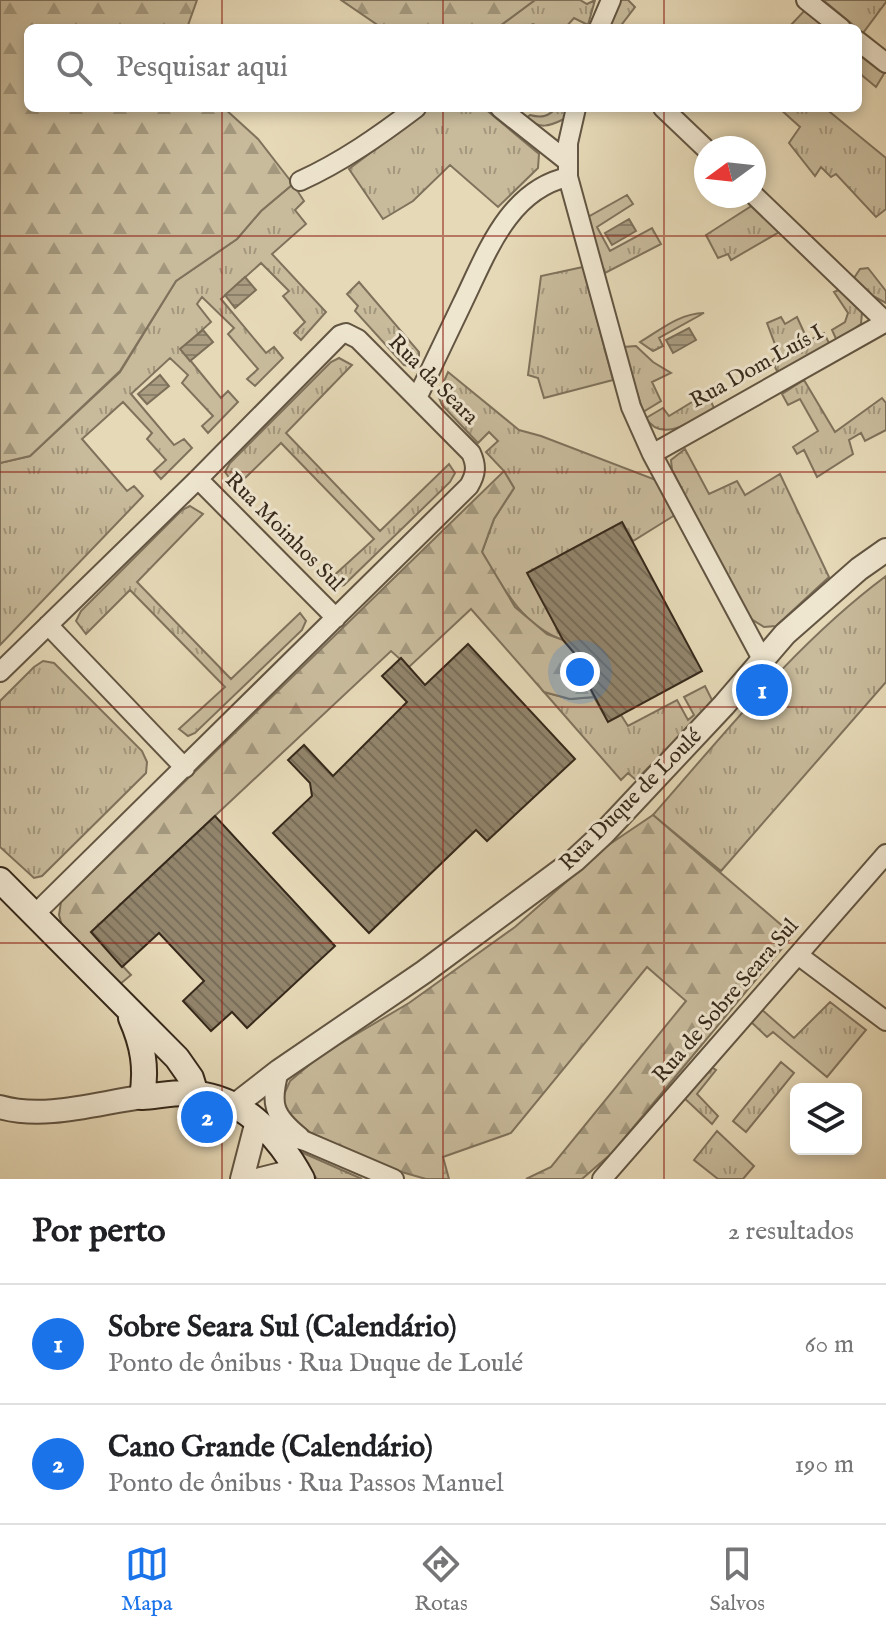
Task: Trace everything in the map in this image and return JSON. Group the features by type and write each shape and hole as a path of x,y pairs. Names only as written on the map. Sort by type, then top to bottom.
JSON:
{"main road":[{"path":"0,880 177,1058 191,1078 196,1094"},
{"path":"129,1012 144,1058 142,1097 196,1094 234,1106 263,1125 300,1175"}],"street":[{"path":"601,24 611,0"},
{"path":"806,0 836,24"},
{"path":"862,44 886,63"},
{"path":"300,181 348,156 410,112"},
{"path":"505,112 547,145 568,169"},
{"path":"575,112 568,169 631,407 652,454 762,659"},
{"path":"667,112 694,138"},
{"path":"543,186 550,165 547,145"},
{"path":"417,398 495,236 520,204 568,169"},
{"path":"766,207 886,322"},
{"name":"Rua Dom Luís I","path":"652,454 886,322"},
{"name":"Rua da Seara","path":"0,672 336,339 346,333 358,339 471,453 476,470 469,486 35,914"},
{"name":"Rua Moinhos Sul","path":"198,479 336,618"},
{"name":"Rua Duque de Loulé","path":"234,1106 279,1071 437,963 575,860 603,834 724,705 762,659 812,609 886,550"},
{"path":"48,625 185,768"},
{"name":"Rua de Sobre Seara Sul","path":"602,1179 886,854"},
{"path":"798,955 886,1021"},
{"path":"279,1071 274,1092 276,1111 288,1127 305,1141"},
{"path":"0,1107 28,1112 45,1111 142,1097"},
{"path":"242,1179 263,1125 394,1179"},
{"path":"261,1179 300,1175"}],"green space":[{"path":"0,0 197,0 188,24 24,24 24,112 228,112 258,139 293,184 261,211 237,239 176,281 120,371 30,456 0,463"},
{"path":"341,0 535,0 502,24 376,24"},
{"path":"535,0 580,0 587,4 595,0 588,24 574,18 569,24 502,24"},
{"path":"617,0 628,0 635,7 622,24 608,24"},
{"path":"823,0 886,0 863,33 862,24 852,24"},
{"path":"806,9 825,24 792,24"},
{"path":"864,55 885,72 876,87 862,75"},
{"path":"425,112 489,112 539,154 538,168 498,207 450,165 413,201 383,219 349,169"},
{"path":"566,112 564,119 544,126 526,118 530,115"},
{"path":"783,112 830,112 886,158 886,209 876,217 836,174 831,177 821,167 815,176 789,143 800,127"},
{"path":"293,184 304,201 295,210 306,224 272,254 326,312 301,340 294,333 305,322 283,296 289,291 261,263 221,299 266,353 274,347 283,358 255,386 247,379 258,369 228,334 234,328 202,297 197,304 211,322 181,349 221,398 228,391 238,402 208,433 202,426 213,416 182,383 188,375 170,358 131,394 174,445 184,439 192,448 161,479 154,471 166,460 147,439 152,433 123,402 82,439 127,491 134,486 143,496 0,645 0,463 30,456 120,372 176,281 237,239 261,211"},
{"path":"627,195 633,204 597,227 610,251 652,228 661,244 603,274 588,217"},
{"path":"748,208 756,208 781,231 731,260 728,254 718,258 706,235"},
{"path":"583,267 613,380 544,398 538,378 528,375 541,276"},
{"path":"868,268 886,291 886,303 873,296 854,278 860,269"},
{"path":"359,282 419,352 419,360 410,366 404,365 355,311 358,306 347,294"},
{"path":"841,289 862,312 861,324 837,341 832,330 845,322 848,313 834,292"},
{"path":"704,313 659,338 663,346 653,351 640,342 678,319"},
{"path":"781,317 785,324 797,317 808,341 824,333 830,345 778,373 772,361 779,355 767,323"},
{"path":"636,346 671,373 652,382 661,401 643,412 623,347"},
{"path":"339,358 352,365 286,433 380,531 449,464 455,473 450,482 344,585 337,587 328,581 374,539 281,443 236,487 225,472 230,463 331,362"},
{"path":"448,372 519,430 656,480 675,515 633,541 622,522 528,573 563,640 525,615 506,592 482,552 494,519 514,488 504,471 486,452 498,441 489,432 478,443 442,405 438,395"},
{"path":"804,380 835,432 882,398 886,403 886,430 865,441 861,433 849,440 853,454 817,477 804,450 797,454 793,447 818,431 800,399 788,405 782,394"},
{"path":"707,393 714,408 679,427 661,429 646,418 663,408 669,416"},
{"path":"685,449 709,494 737,481 745,495 780,474 829,577 776,626 764,627 748,617 672,470 671,460"},
{"path":"504,471 514,488 494,519 482,552 515,607 547,634 563,640 581,661 573,667 577,675 582,672 594,697 570,699 544,692 471,609 409,667 391,651 91,932 131,975 119,985 63,929 59,915 61,902"},
{"path":"190,506 203,514 137,582 231,679 300,613 306,621 302,630 195,733 188,736 179,729 225,687 130,590 86,634 76,621 81,611 182,510"},
{"path":"886,576 886,682 721,871 653,815 792,659"},
{"path":"43,661 54,663 142,751 147,762 146,773 42,876 34,878 0,847 0,701"},
{"path":"705,686 713,702 636,780 628,773 621,780 544,692 570,699 594,697 608,722 621,715 628,726 677,700 688,720 694,715 684,697"},
{"path":"653,815 793,935 612,1153 582,1179 526,1179 551,1167 686,1001 647,967 511,1133 443,1157 449,1179 426,1179 384,1167 311,1133 289,1116 282,1099 290,1081 321,1055 409,1003 515,927 607,846"},
{"path":"830,1002 866,1030 827,1077 773,1032 767,1037 749,1020 760,1008 794,1038"},
{"path":"781,1062 794,1073 746,1132 733,1121"},
{"path":"710,1066 716,1070 697,1094 718,1116 712,1124 683,1097"},
{"path":"717,1131 754,1166 743,1179 718,1179 694,1160"},
{"path":"301,1152 362,1179 317,1179 299,1157"}],"shaded area":[{"path":"629,219 636,231 612,245 605,233"},
{"path":"245,277 256,290 235,308 225,295"},
{"path":"689,328 696,340 673,353 666,340"},
{"path":"203,330 213,342 190,361 180,349"},
{"path":"160,375 169,386 147,404 138,394"}],"building":[{"path":"622,522 702,671 608,722 577,663 581,661 563,640 527,573"},
{"path":"468,644 575,759 487,841 476,830 369,933 273,833 312,796 310,783 288,760 304,745 333,776 407,702 382,676 401,658 425,685"},
{"path":"215,816 335,946 247,1028 232,1012 211,1031 183,1001 204,981 159,933 122,967 91,932"}],"place":[{"name":"Sobre Seara Sul (Calendário)","path":"762,690"},
{"name":"Cano Grande (Calendário)","path":"207,1117"}]}
